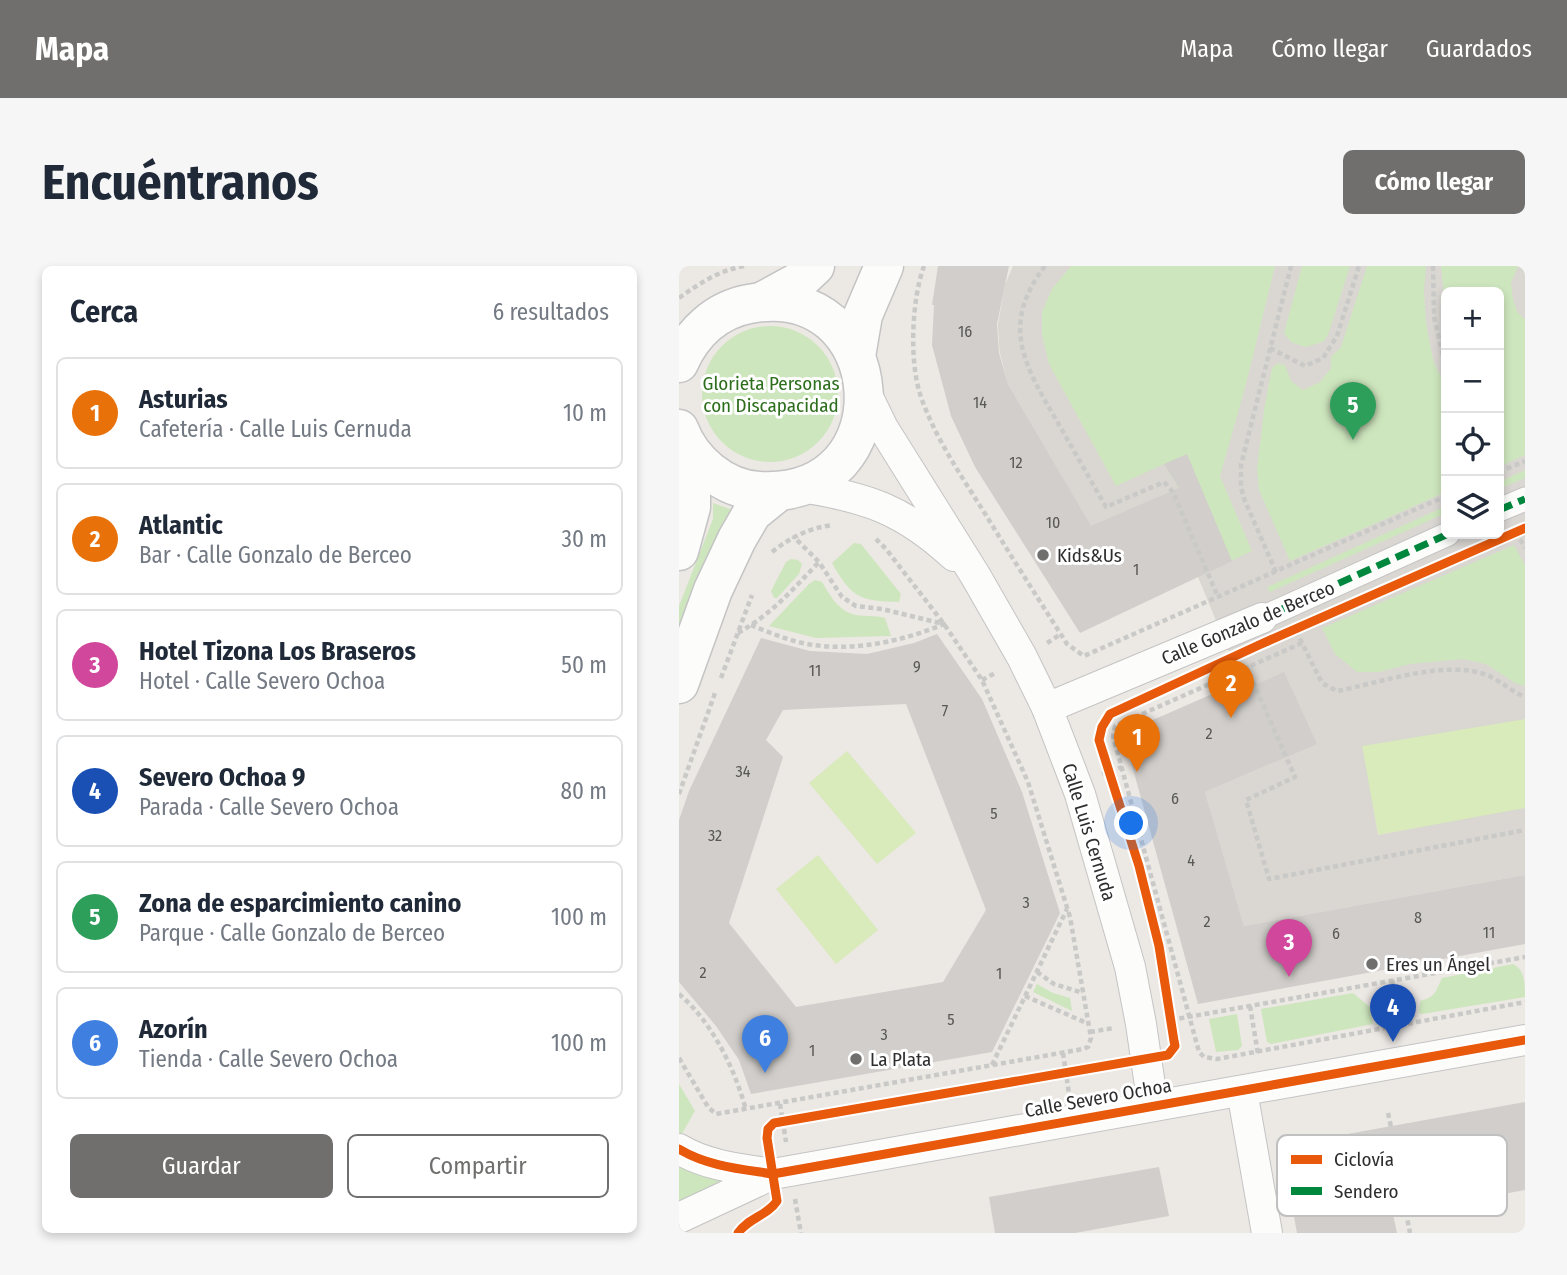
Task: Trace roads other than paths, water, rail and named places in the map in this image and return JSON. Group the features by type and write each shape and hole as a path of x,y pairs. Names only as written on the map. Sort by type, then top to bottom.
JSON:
{"main road":[{"path":"684,346 715,317 739,305 765,300 797,282 815,266"},
{"path":"679,684 713,590 752,513 789,490 819,479 849,450 858,432 864,412 861,374 863,315 884,266"},
{"path":"765,300 803,306 834,326 847,340 861,374"},
{"path":"681,434 696,458 713,474 733,485 755,491 789,490"},
{"path":"679,551 691,507 691,490 681,434"}],"street":[{"name":"Calle Luis Cernuda","path":"861,374 883,428 975,575 1022,657 1047,708 1080,793 1130,967 1153,1106"},
{"name":"Calle Luis Cernuda","path":"789,490 843,494 882,507 916,524 975,575"},
{"path":"1504,508 1525,499"},
{"name":"Calle Gonzalo de Berceo","path":"1047,708 1273,627 1441,537"},
{"name":"Calle Severo Ochoa","path":"679,1219 785,1173 1525,1040"},
{"path":"1242,1091 1267,1233"},
{"name":"Calle Severo Ochoa","path":"679,1149 721,1166 785,1173"}],"place":[{"name":"Zona de esparcimiento canino","path":"1353,440"},
{"name":"Kids&Us","path":"1043,555"},
{"name":"Atlantic","path":"1231,718"},
{"name":"Asturias","path":"1137,772"},
{"name":"Eres un Ángel","path":"1372,964"},
{"name":"Hotel Tizona Los Braseros","path":"1289,977"},
{"name":"Severo Ochoa 9","path":"1393,1042"},
{"name":"La Plata","path":"856,1059"},
{"name":"Azorín","path":"765,1073"}],"park label":[{"name":"Glorieta Personas con Discapacidad","path":"771,394"}]}
